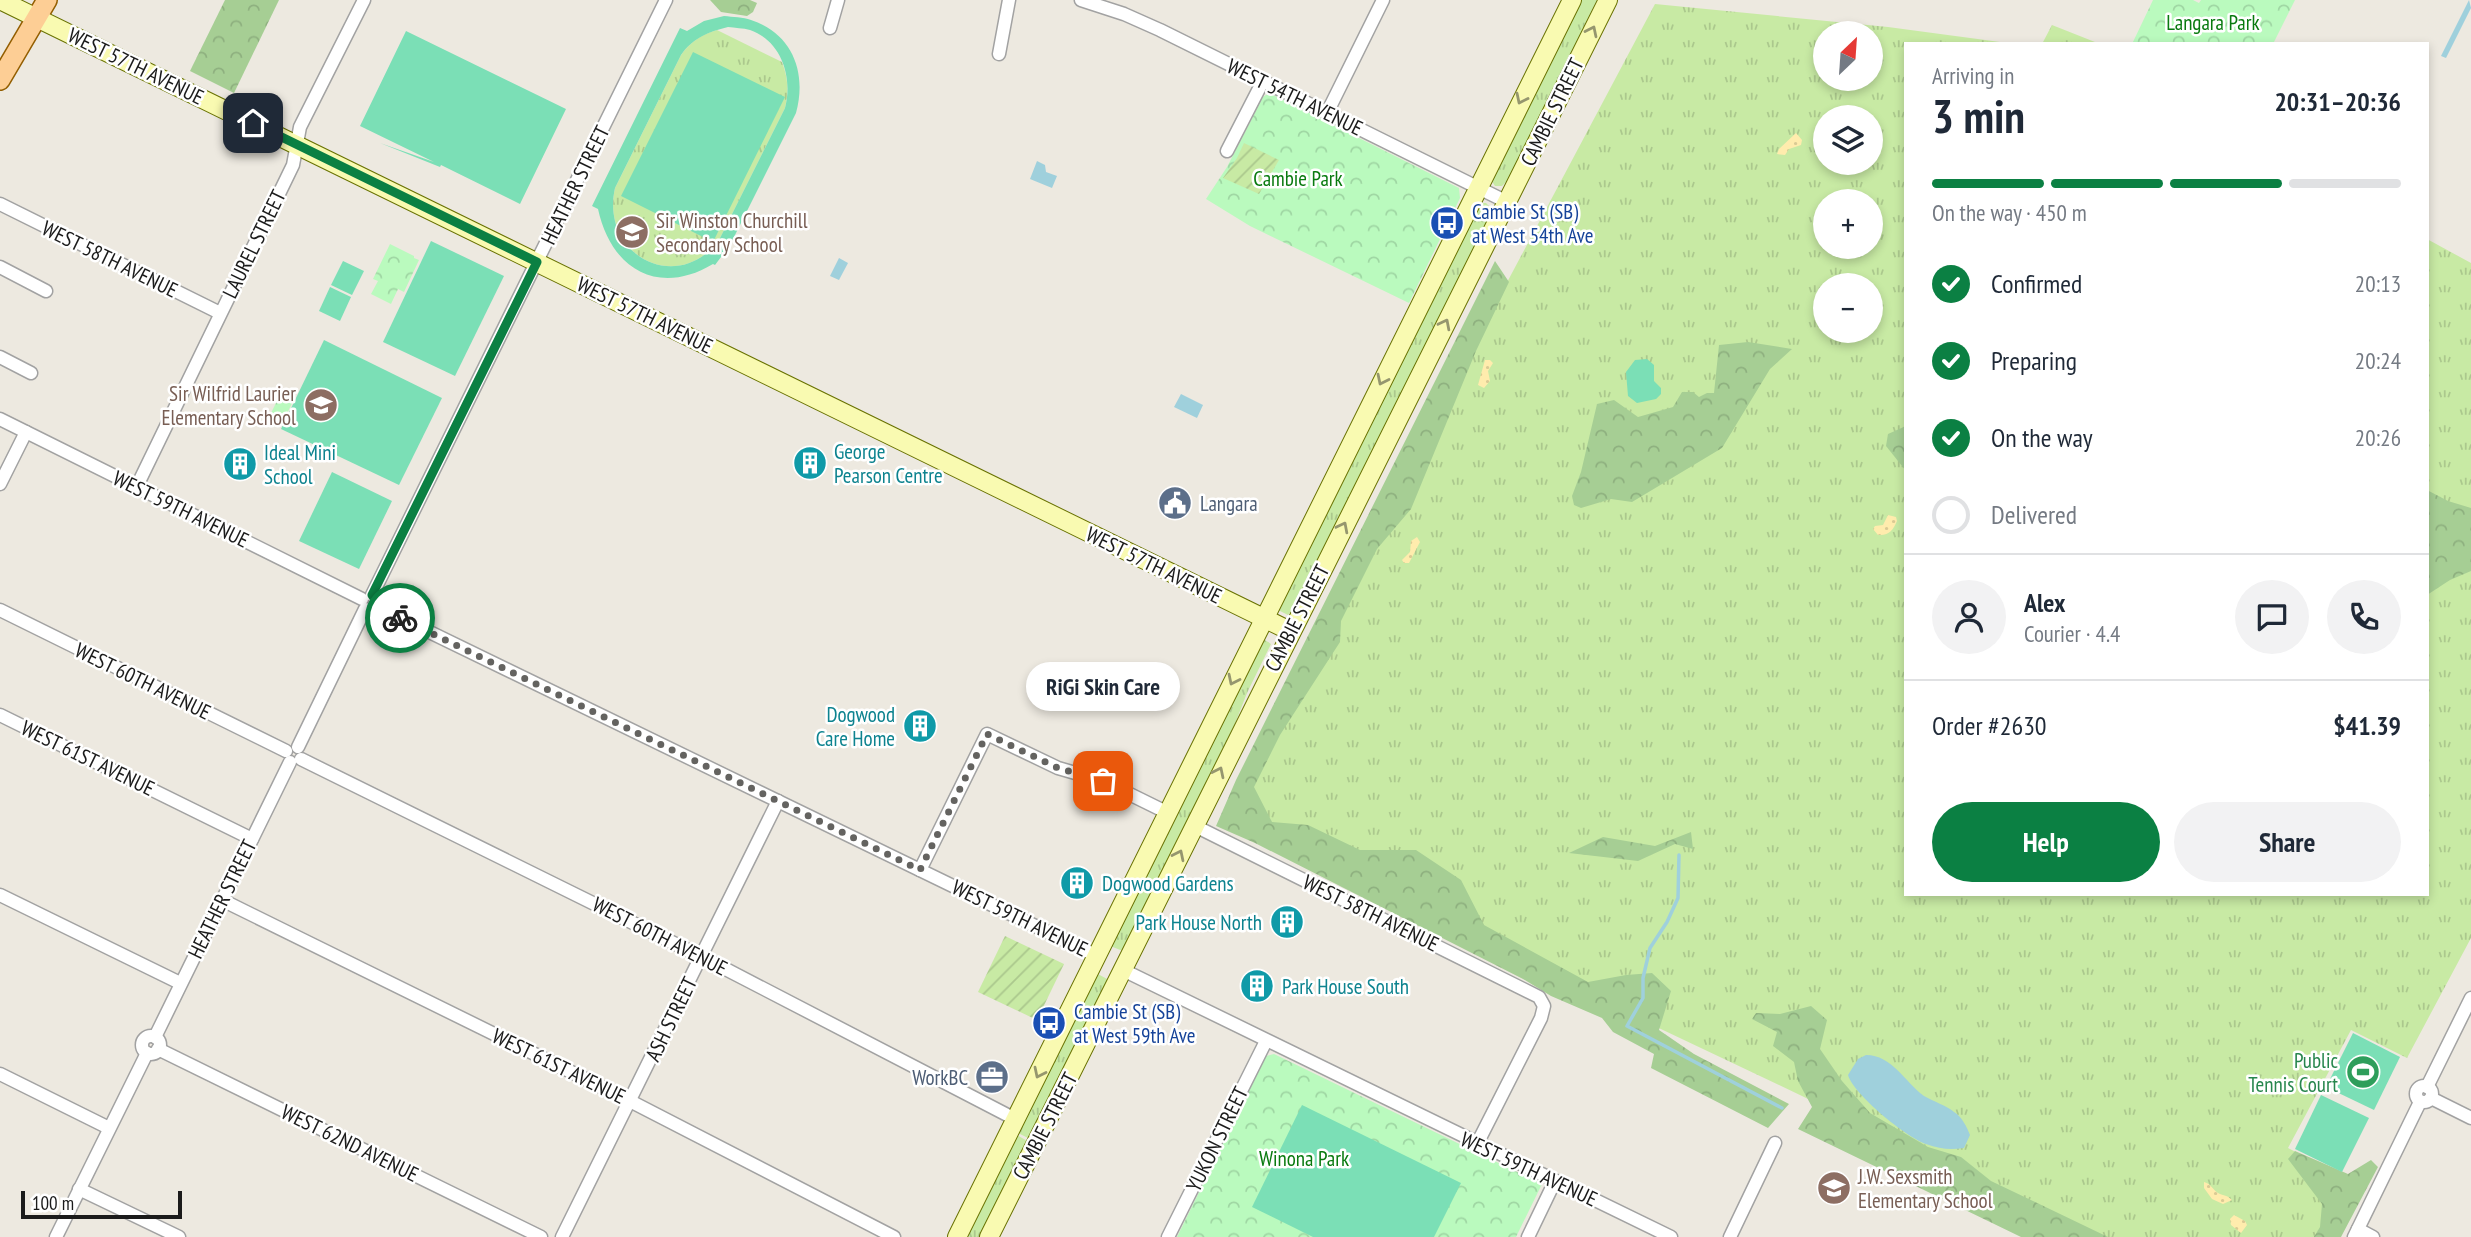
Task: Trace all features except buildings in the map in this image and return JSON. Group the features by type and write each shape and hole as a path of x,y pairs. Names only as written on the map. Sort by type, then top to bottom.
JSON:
{"main road":[{"name":"WEST 57TH AVENUE","path":"1,0 1290,631"},
{"path":"0,80 47,0"},
{"name":"CAMBIE STREET","path":"989,1237 1168,813 1572,0"},
{"name":"CAMBIE STREET","path":"957,1237 1015,1119 1105,961 1193,825 1608,0"}],"street":[{"name":"LAUREL STREET","path":"137,486 293,165 300,127 364,0"},
{"name":"HEATHER STREET","path":"56,1237 109,1128 153,1046 180,983 666,0"},
{"path":"830,28 838,0"},
{"path":"999,54 1009,0"},
{"name":"WEST 54TH AVENUE","path":"1081,0 1160,30 1507,202"},
{"path":"1327,113 1383,0"},
{"path":"1227,151 1263,81"},
{"name":"WEST 58TH AVENUE","path":"0,204 220,313"},
{"path":"0,267 46,290"},
{"path":"0,357 32,373"},
{"name":"WEST 59TH AVENUE","path":"0,419 369,602 1671,1237"},
{"path":"0,484 26,432"},
{"name":"WEST 60TH AVENUE","path":"0,610 702,957 1015,1119"},
{"name":"WEST 61ST AVENUE","path":"0,715 252,839"},
{"path":"920,870 987,734 1058,768 1103,781 1168,813"},
{"name":"ASH STREET","path":"562,1237 778,801"},
{"name":"WEST 58TH AVENUE","path":"1193,825 1534,993 1544,1006 1541,1018 1477,1144"},
{"path":"0,895 180,983"},
{"name":"WEST 61ST AVENUE","path":"222,900 630,1101 894,1237"},
{"path":"2373,1237 2356,1233 2426,1096 2471,998"},
{"name":"YUKON STREET","path":"1168,1237 1266,1041"},
{"name":"WEST 62ND AVENUE","path":"153,1046 541,1237"},
{"path":"0,1074 109,1128"},
{"path":"2426,1096 2471,1118"},
{"path":"1730,1237 1775,1143"},
{"path":"1528,1237 1555,1181"},
{"path":"79,1189 179,1237"}],"green space":[{"path":"225,0 279,0 234,93 190,71"},
{"path":"710,0 750,0 757,3 753,12 747,16 721,12"},
{"path":"1579,0 1597,0 1508,180 1502,186 1495,186 1491,180"},
{"name":"Langara Park","path":"2153,0 2193,0 2199,3 2201,0 2295,0 2274,42 2133,42"},
{"path":"1655,4 1827,21 1813,21 1813,91 1883,91 1883,27 2000,42 1904,42 1904,896 2429,896 2429,240 2471,263 2471,938 2407,1058 2351,1030 2288,1148 2348,1179 2333,1237 2084,1237 1802,1096 1231,825 1487,320"},
{"path":"724,16 745,18 765,26 777,35 787,45 798,70 799,98 796,113 730,245 715,265 674,278 656,277 640,271 614,248 604,230 598,209 592,206 680,28 687,31 704,21","holes":["728,27 750,30 761,35 777,52 786,73 785,108 719,240 702,257 683,265 664,266 646,260 630,249 619,232 613,212 615,188 681,55 702,36"]},
{"path":"2052,25 2095,42 2043,42"},
{"path":"717,30 782,62 787,85 785,108 719,240 702,257 683,265 664,266 646,260 630,249 619,232 613,212 615,188 681,55 697,39"},
{"path":"406,31 566,109 520,204 441,165 440,167 380,143 434,162 360,126"},
{"path":"693,52 785,97 713,242 621,196"},
{"name":"Cambie Park","path":"1269,93 1459,188 1460,198 1409,303 1250,226 1206,199 1227,167 1263,97"},
{"path":"1244,143 1279,160 1259,194 1223,178"},
{"path":"1480,203 1489,206 1489,217 1294,608 1288,615 1276,609"},
{"path":"431,241 504,276 455,376 383,342"},
{"path":"390,244 419,260 404,292 398,289 391,304 371,294 378,281 373,279"},
{"path":"343,261 364,271 352,295 331,285"},
{"path":"1495,261 1509,282 1476,351 1411,509 1377,549 1341,621 1340,642 1280,735 1254,787 1272,822 1308,825 1360,850 1416,850 1461,880 1484,925 1588,982 1652,973 1671,991 1659,1030 1694,1054 1789,1104 1768,1128 1651,1068 1654,1054 1613,1032 1602,1018 1551,996 1523,979 1255,843 1216,826 1236,780"},
{"path":"330,287 351,297 340,321 319,311"},
{"path":"324,340 442,398 399,485 281,429"},
{"path":"1748,342 1792,349 1770,369 1722,448 1632,502 1611,499 1581,508 1574,505 1572,496 1581,472 1597,404 1614,400 1638,417 1673,407 1682,392 1693,392 1699,397 1714,393 1719,345"},
{"path":"1647,359 1654,365 1654,381 1661,388 1661,394 1656,399 1637,403 1628,396 1626,372 1635,360"},
{"path":"282,391 295,397 281,426 268,419"},
{"path":"1904,427 1904,468 1886,446 1888,434"},
{"path":"332,472 392,501 359,569 299,541"},
{"path":"2429,491 2448,501 2471,508 2471,571 2429,594"},
{"path":"1262,638 1271,644 1247,693 1229,739 1123,951 1110,946"},
{"path":"1691,832 1693,849 1675,844 1638,861 1569,853 1603,837 1655,846"},
{"path":"1005,936 1064,964 1037,1020 978,992"},
{"path":"1096,973 1109,980 1030,1139 1016,1132"},
{"path":"1811,1006 1827,1020 1820,1049 1842,1081 1870,1113 1928,1147 1961,1157 1991,1181 2108,1237 2021,1237 1798,1129 1812,1107 1798,1081 1794,1062 1773,1046 1777,1032 1752,1019 1756,1013 1780,1014"},
{"name":"Public Tennis Court","path":"2353,1033 2400,1057 2374,1110 2326,1087"},
{"name":"Winona Park","path":"1274,1054 1542,1184 1516,1237 1177,1237 1266,1056"},
{"name":"Public Tennis Court","path":"2321,1095 2369,1118 2342,1172 2295,1149"},
{"path":"1302,1105 1461,1183 1434,1237 1313,1237 1252,1207"},
{"path":"1015,1134 1029,1142 982,1237 964,1237"},
{"path":"2295,1151 2348,1174 2371,1160 2378,1167 2341,1237 2314,1237 2320,1227 2322,1204 2288,1159"}],"sand":[{"path":"1796,133 1802,140 1801,145 1789,149 1785,155 1777,154 1779,149"},
{"path":"1485,360 1493,363 1488,371 1490,381 1484,388 1478,385"},
{"path":"1888,515 1896,517 1897,521 1888,533 1878,535 1873,529 1883,525"},
{"path":"1417,537 1420,542 1409,563 1404,563 1402,560 1410,552 1411,541"},
{"path":"2204,1182 2232,1200 2223,1204 2212,1199 2204,1188"},
{"path":"2234,1215 2247,1225 2241,1233 2231,1225 2230,1219"}],"water":[{"path":"2469,0 2471,8 2446,58 2441,56"},
{"path":"1037,161 1045,165 1046,172 1057,176 1052,188 1030,179"},
{"path":"839,258 848,263 839,280 830,276"},
{"path":"1181,394 1203,405 1197,418 1174,407"},
{"path":"1866,1055 1875,1056 1891,1064 1924,1096 1957,1114 1970,1135 1964,1148 1940,1148 1917,1140 1870,1104 1848,1075 1858,1059"}],"waterway":[{"path":"1679,855 1678,898 1667,922 1650,948 1643,978 1643,998 1627,1026 1782,1108"}],"way so far":[{"path":"400,618 920,870 987,734 1058,768 1103,781"}],"place":[{"name":"Cambie St (SB) at West 54th Ave","path":"1447,223"},
{"name":"Sir Winston Churchill Secondary School","path":"632,232"},
{"name":"Sir Wilfrid Laurier Elementary School","path":"321,405"},
{"name":"George Pearson Centre","path":"810,463"},
{"name":"Ideal Mini School","path":"240,464"},
{"name":"Langara","path":"1175,503"},
{"name":"Dogwood Care Home","path":"920,726"},
{"name":"RiGi Skin Care","path":"1103,781"},
{"name":"Dogwood Gardens","path":"1077,883"},
{"name":"Park House North","path":"1287,922"},
{"name":"Park House South","path":"1257,986"},
{"name":"Cambie St (SB) at West 59th Ave","path":"1049,1023"},
{"name":"Public Tennis Court","path":"2363,1072"},
{"name":"WorkBC","path":"992,1077"},
{"name":"J.W. Sexsmith Elementary School","path":"1834,1188"}],"route":[{"path":"253,123 537,262 372,595 376,606 400,618"}]}
